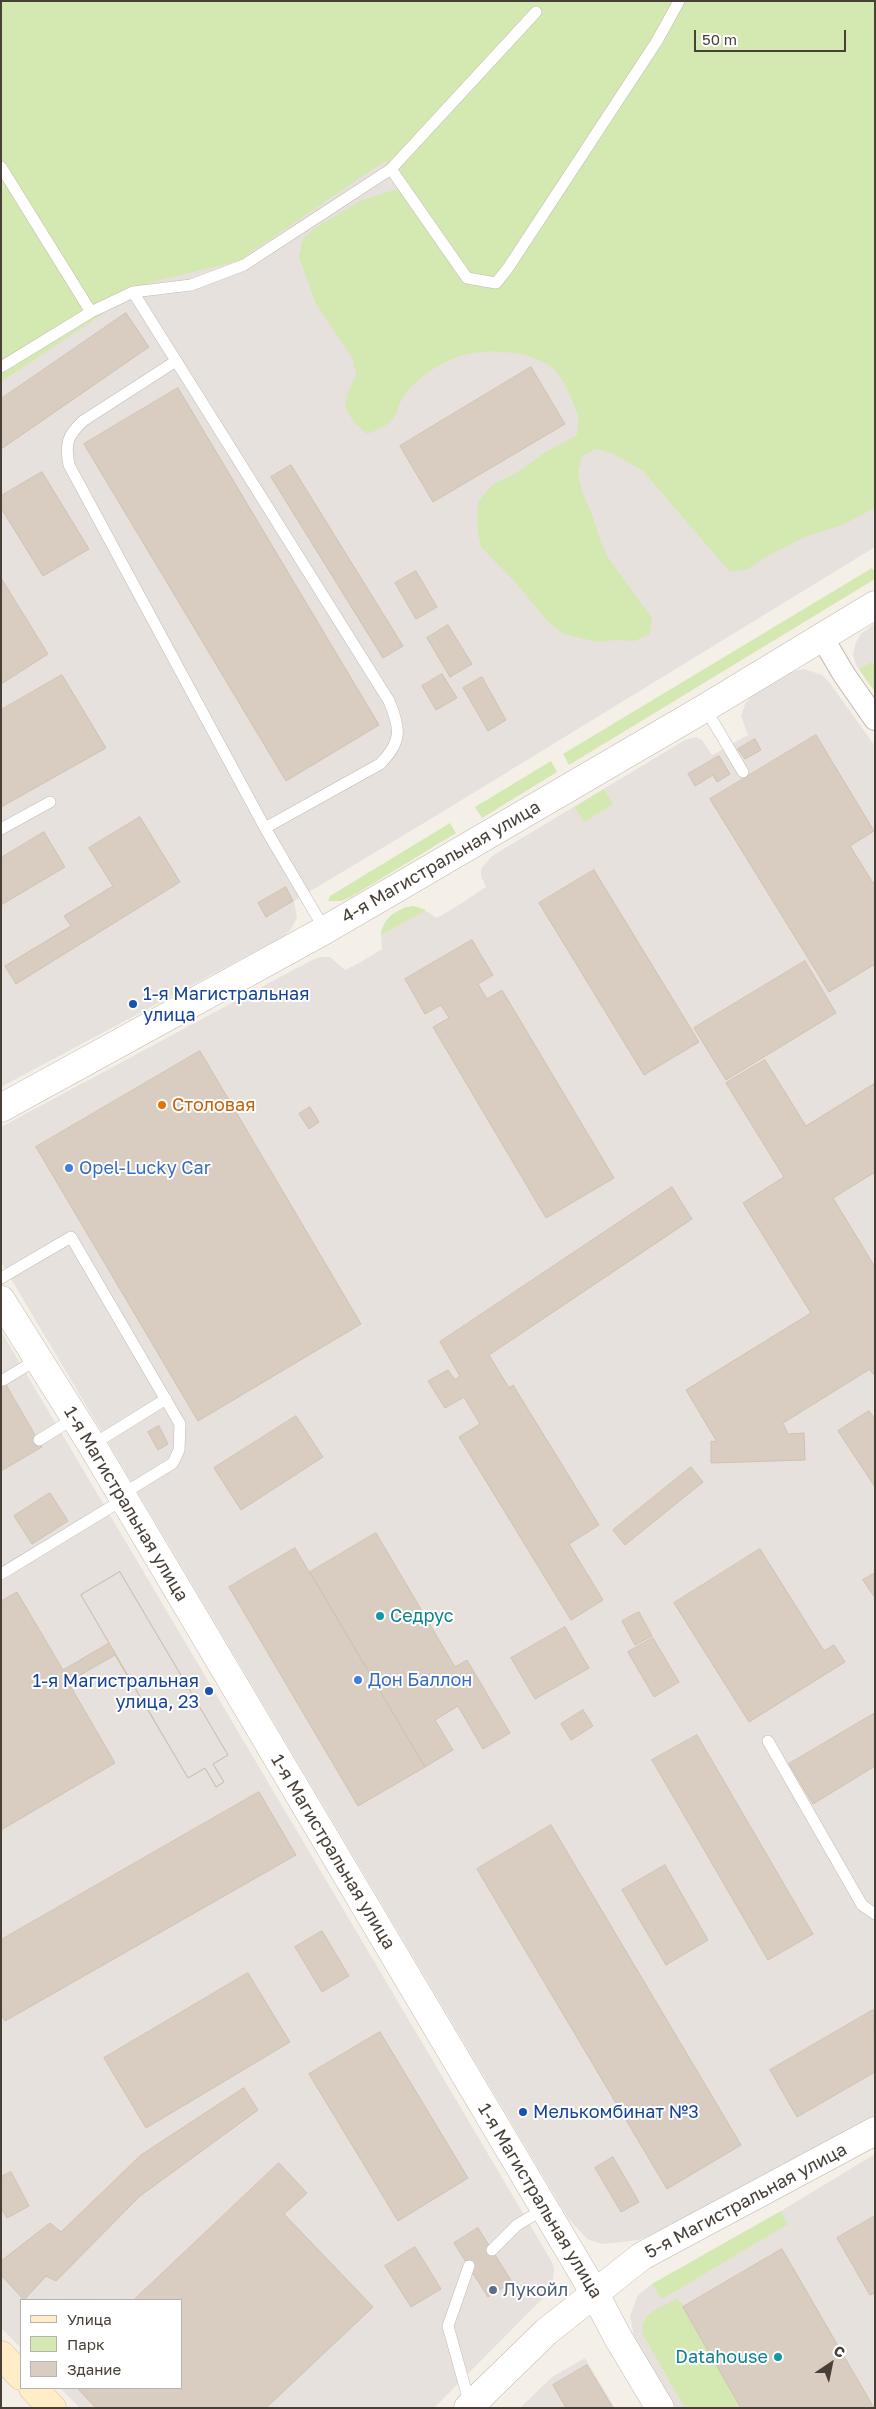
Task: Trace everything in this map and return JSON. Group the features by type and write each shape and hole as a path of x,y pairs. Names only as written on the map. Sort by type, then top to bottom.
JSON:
{"main road":[{"path":"1,2356 20,2375"},
{"path":"33,2389 52,2408"}],"street":[{"name":"4-я Магистральная улица","path":"1,1108 325,930 705,708 875,605"},
{"path":"822,637 843,673 875,719"},
{"name":"1-я Магистральная улица","path":"1,1300 123,1497 594,2292 617,2336 660,2408"},
{"name":"5-я Магистральная улица","path":"469,2407 546,2332 594,2292 642,2256 682,2233 739,2206 875,2131"}],"lane":[{"path":"391,169 467,278 496,283 508,268 652,50 679,1"},
{"path":"1,367 91,312 133,292 191,285 244,266 391,169 536,12"},
{"path":"1,167 91,312"},
{"path":"133,292 390,701 397,719 398,737 392,753 380,764 266,828"},
{"path":"176,361 83,421 71,432 66,449 69,465 266,828 325,930"},
{"path":"705,708 743,772"},
{"path":"1,830 50,802"},
{"path":"1,1278 71,1237 180,1424 179,1450 173,1463 1,1574"},
{"path":"3,1380 38,1359"},
{"path":"92,1446 166,1399"},
{"path":"38,1440 75,1418"},
{"path":"768,1741 862,1904 875,1914"},
{"path":"492,2250 517,2225 544,2209"},
{"path":"469,2266 448,2326 469,2407"}],"shaded area":[{"path":"1,1 875,1 875,547 294,901 297,918 291,929 284,936 1,1087"},
{"path":"875,623 875,692 856,665 853,655 855,644 861,634"},
{"path":"804,669 822,675 829,682 875,746 875,2117 760,2184 639,2240 602,2244 587,2239 568,2218 1,1262 1,1127 310,961 320,957 330,957 345,970 361,962 382,949 381,932 385,922 391,915 403,908 413,906 421,908 437,918 486,887 481,876 481,869 492,856 685,740 696,737 702,740 712,755 748,735 741,716 745,704 753,695 794,671"},
{"path":"1,1331 552,2262 554,2269 553,2282 543,2298 434,2408 80,2408 61,2389 182,2389 182,2299 20,2299 20,2347 1,2328"},
{"path":"875,2154 875,2408 675,2408 635,2340 630,2316 638,2295 652,2284 781,2211"},
{"path":"585,2358 615,2408 520,2408 552,2377"}],"green space":[{"path":"1,1 875,1 875,508 842,525 807,536 762,559 748,569 730,572 643,471 614,454 597,449 582,456 578,473 582,492 609,559 652,618 650,634 634,641 615,640 597,642 564,634 550,624 517,584 481,547 477,527 478,502 492,485 516,473 546,452 577,435 577,411 566,386 556,371 536,359 509,352 494,351 468,354 457,357 428,372 410,388 391,420 384,426 367,434 354,422 345,408 348,392 356,375 353,359 316,304 299,257 303,239 315,228 360,201 409,185 385,161 238,261 149,283 1,382"},
{"path":"872,568 875,572 875,579 569,765 563,754"},
{"path":"872,662 875,666 875,692 859,669"},
{"path":"551,761 557,772 482,818 475,807"},
{"path":"604,789 613,804 584,822 575,807"},
{"path":"450,823 456,833 351,897 341,901 328,901 330,896"},
{"path":"413,906 426,910 381,935 382,929 392,915 402,909"},
{"path":"781,2211 788,2224 662,2299 652,2284"},
{"path":"678,2298 741,2408 685,2408 643,2335 642,2328 647,2316"}],"building":[{"path":"126,313 149,347 1,449 1,399"},
{"path":"531,367 565,424 433,502 400,446"},
{"path":"178,388 379,725 286,781 84,444"},
{"path":"291,465 403,646 383,658 271,477"},
{"path":"42,472 89,549 43,576 1,508 1,496"},
{"path":"416,571 437,607 416,619 395,583"},
{"path":"1,578 48,654 1,684"},
{"path":"448,625 472,664 450,677 427,638"},
{"path":"442,674 457,698 436,710 422,686"},
{"path":"62,675 106,748 1,807 1,710"},
{"path":"482,677 506,720 488,731 463,688"},
{"path":"816,735 874,831 850,846 875,886 875,964 829,992 710,799"},
{"path":"755,739 761,750 745,759 738,749"},
{"path":"719,756 730,774 717,782 713,775 695,786 688,774"},
{"path":"140,817 180,882 16,984 5,966 71,926 64,916 113,886 89,848"},
{"path":"44,832 65,867 1,905 1,858"},
{"path":"594,870 699,1042 644,1075 539,903"},
{"path":"286,887 293,901 266,917 258,903"},
{"path":"472,940 493,975 478,984 487,999 502,990 614,1178 546,1218 433,1027 449,1018 441,1005 425,1014 405,979"},
{"path":"805,961 836,1013 726,1080 694,1028"},
{"path":"200,1051 361,1324 198,1421 36,1147"},
{"path":"765,1060 806,1126 875,1083 875,1172 833,1198 875,1267 875,1373 873,1374 870,1369 783,1423 788,1434 804,1433 805,1460 711,1463 711,1441 717,1442 686,1390 811,1313 743,1203 784,1177 726,1083"},
{"path":"310,1107 319,1122 309,1129 299,1114"},
{"path":"672,1187 692,1219 489,1355 509,1388 513,1385 599,1525 569,1544 603,1600 571,1620 459,1437 480,1424 464,1397 445,1408 428,1381 448,1370 455,1380 460,1376 440,1342"},
{"path":"1,1376 42,1447 1,1471"},
{"path":"869,1411 875,1419 875,1487 838,1431"},
{"path":"296,1416 323,1457 241,1510 214,1468"},
{"path":"159,1426 168,1444 158,1450 148,1432"},
{"path":"691,1467 703,1482 625,1545 613,1530"},
{"path":"50,1493 68,1521 32,1544 14,1516"},
{"name":"Седрус","path":"376,1533 455,1667 467,1660 510,1733 483,1749 458,1706 435,1720 453,1750 425,1767 310,1572"},
{"path":"295,1548 425,1767 358,1806 229,1587"},
{"path":"760,1549 824,1651 834,1645 845,1662 749,1722 674,1603"},
{"path":"120,1572 228,1755 213,1764 224,1782 216,1787 205,1768 188,1778 115,1655 68,1682 115,1763 1,1830 1,1601 17,1592 63,1670 109,1643 81,1595"},
{"path":"120,1572 228,1755 213,1764 224,1782 216,1787 205,1768 188,1778 81,1595"},
{"path":"875,1573 875,1598 863,1580"},
{"path":"639,1612 652,1636 635,1645 622,1621"},
{"path":"565,1627 589,1668 535,1699 511,1658"},
{"path":"653,1638 679,1682 654,1697 628,1652"},
{"path":"583,1710 593,1726 571,1740 561,1724"},
{"path":"875,1713 875,1766 813,1804 789,1764"},
{"path":"697,1735 813,1934 768,1960 652,1760"},
{"path":"259,1792 296,1855 5,2021 1,2014 1,1940"},
{"path":"551,1825 741,2145 667,2189 477,1869"},
{"path":"665,1865 708,1940 666,1965 622,1890"},
{"path":"322,1931 349,1976 322,1992 295,1947"},
{"path":"248,1973 290,2042 146,2128 104,2058"},
{"path":"873,2010 875,2072 797,2117 770,2070"},
{"path":"380,2032 468,2178 398,2221 309,2074"},
{"path":"244,2088 258,2110 140,2196 56,2281 46,2276 23,2299 1,2275 1,2261 50,2223 61,2232 141,2155"},
{"path":"613,2157 639,2202 621,2212 595,2168"},
{"path":"279,2163 307,2193 284,2214 373,2307 266,2408 96,2408 78,2389 182,2389 182,2299 135,2299"},
{"path":"11,2172 29,2206 7,2218 1,2208 1,2177"},
{"path":"875,2216 875,2293 870,2295 837,2238"},
{"path":"478,2228 512,2282 488,2297 454,2243"},
{"path":"415,2247 441,2289 411,2307 385,2266"},
{"name":"Datahouse","path":"782,2249 874,2408 741,2408 683,2307"},
{"path":"587,2365 613,2408 566,2408 553,2385"}],"place":[{"name":"1-я Магистральная улица","path":"133,1004"},
{"name":"Столовая","path":"162,1105"},
{"name":"Opel-Lucky Car","path":"69,1168"},
{"name":"Седрус","path":"380,1616"},
{"name":"Дон Баллон","path":"358,1680"},
{"name":"1-я Магистральная улица, 23","path":"209,1691"},
{"name":"Мелькомбинат №3","path":"523,2112"},
{"name":"Лукойл","path":"493,2290"},
{"name":"Datahouse","path":"778,2357"}]}
